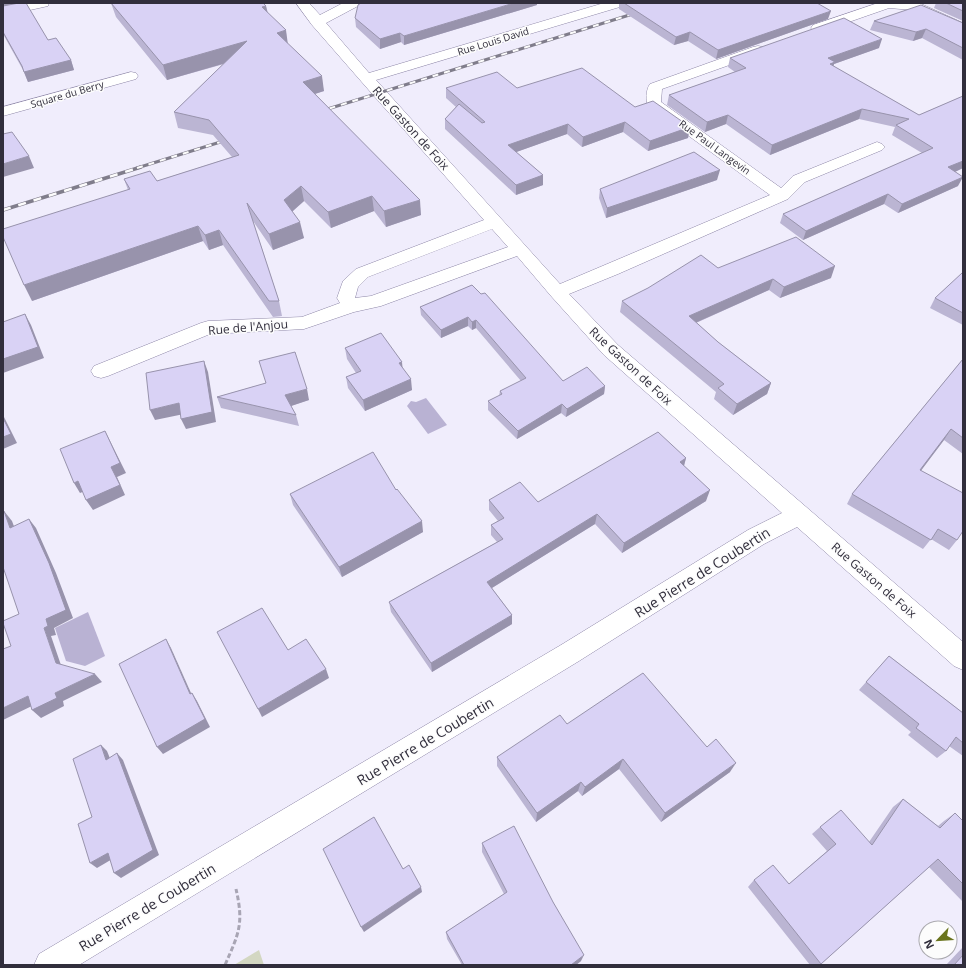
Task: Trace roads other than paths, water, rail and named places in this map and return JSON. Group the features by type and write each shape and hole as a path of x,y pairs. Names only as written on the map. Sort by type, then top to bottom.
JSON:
{"street":[{"path":"3,12 43,3"},
{"name":"Rue Gaston de Foix","path":"302,3 317,22 557,292 611,350 963,658"},
{"path":"317,22 353,3"},
{"name":"Rue Louis David","path":"368,78 618,3"},
{"path":"805,33 888,4 916,6 963,28"},
{"name":"Rue Paul Langevin","path":"775,44 655,87 654,104 782,196"},
{"name":"Square du Berry","path":"3,112 131,76"},
{"path":"557,292 612,270 782,196 799,179 877,147"},
{"path":"351,306 346,298 349,285 362,273 495,222"},
{"name":"Rue de l'Anjou","path":"101,371 208,328 304,323 351,306 374,302 520,249"},
{"name":"Rue Pierre de Coubertin","path":"50,965 563,658 756,537 799,515"}],"railway":[{"path":"318,112 639,12"},
{"path":"137,168 230,139"},
{"path":"3,210 141,167"}]}
